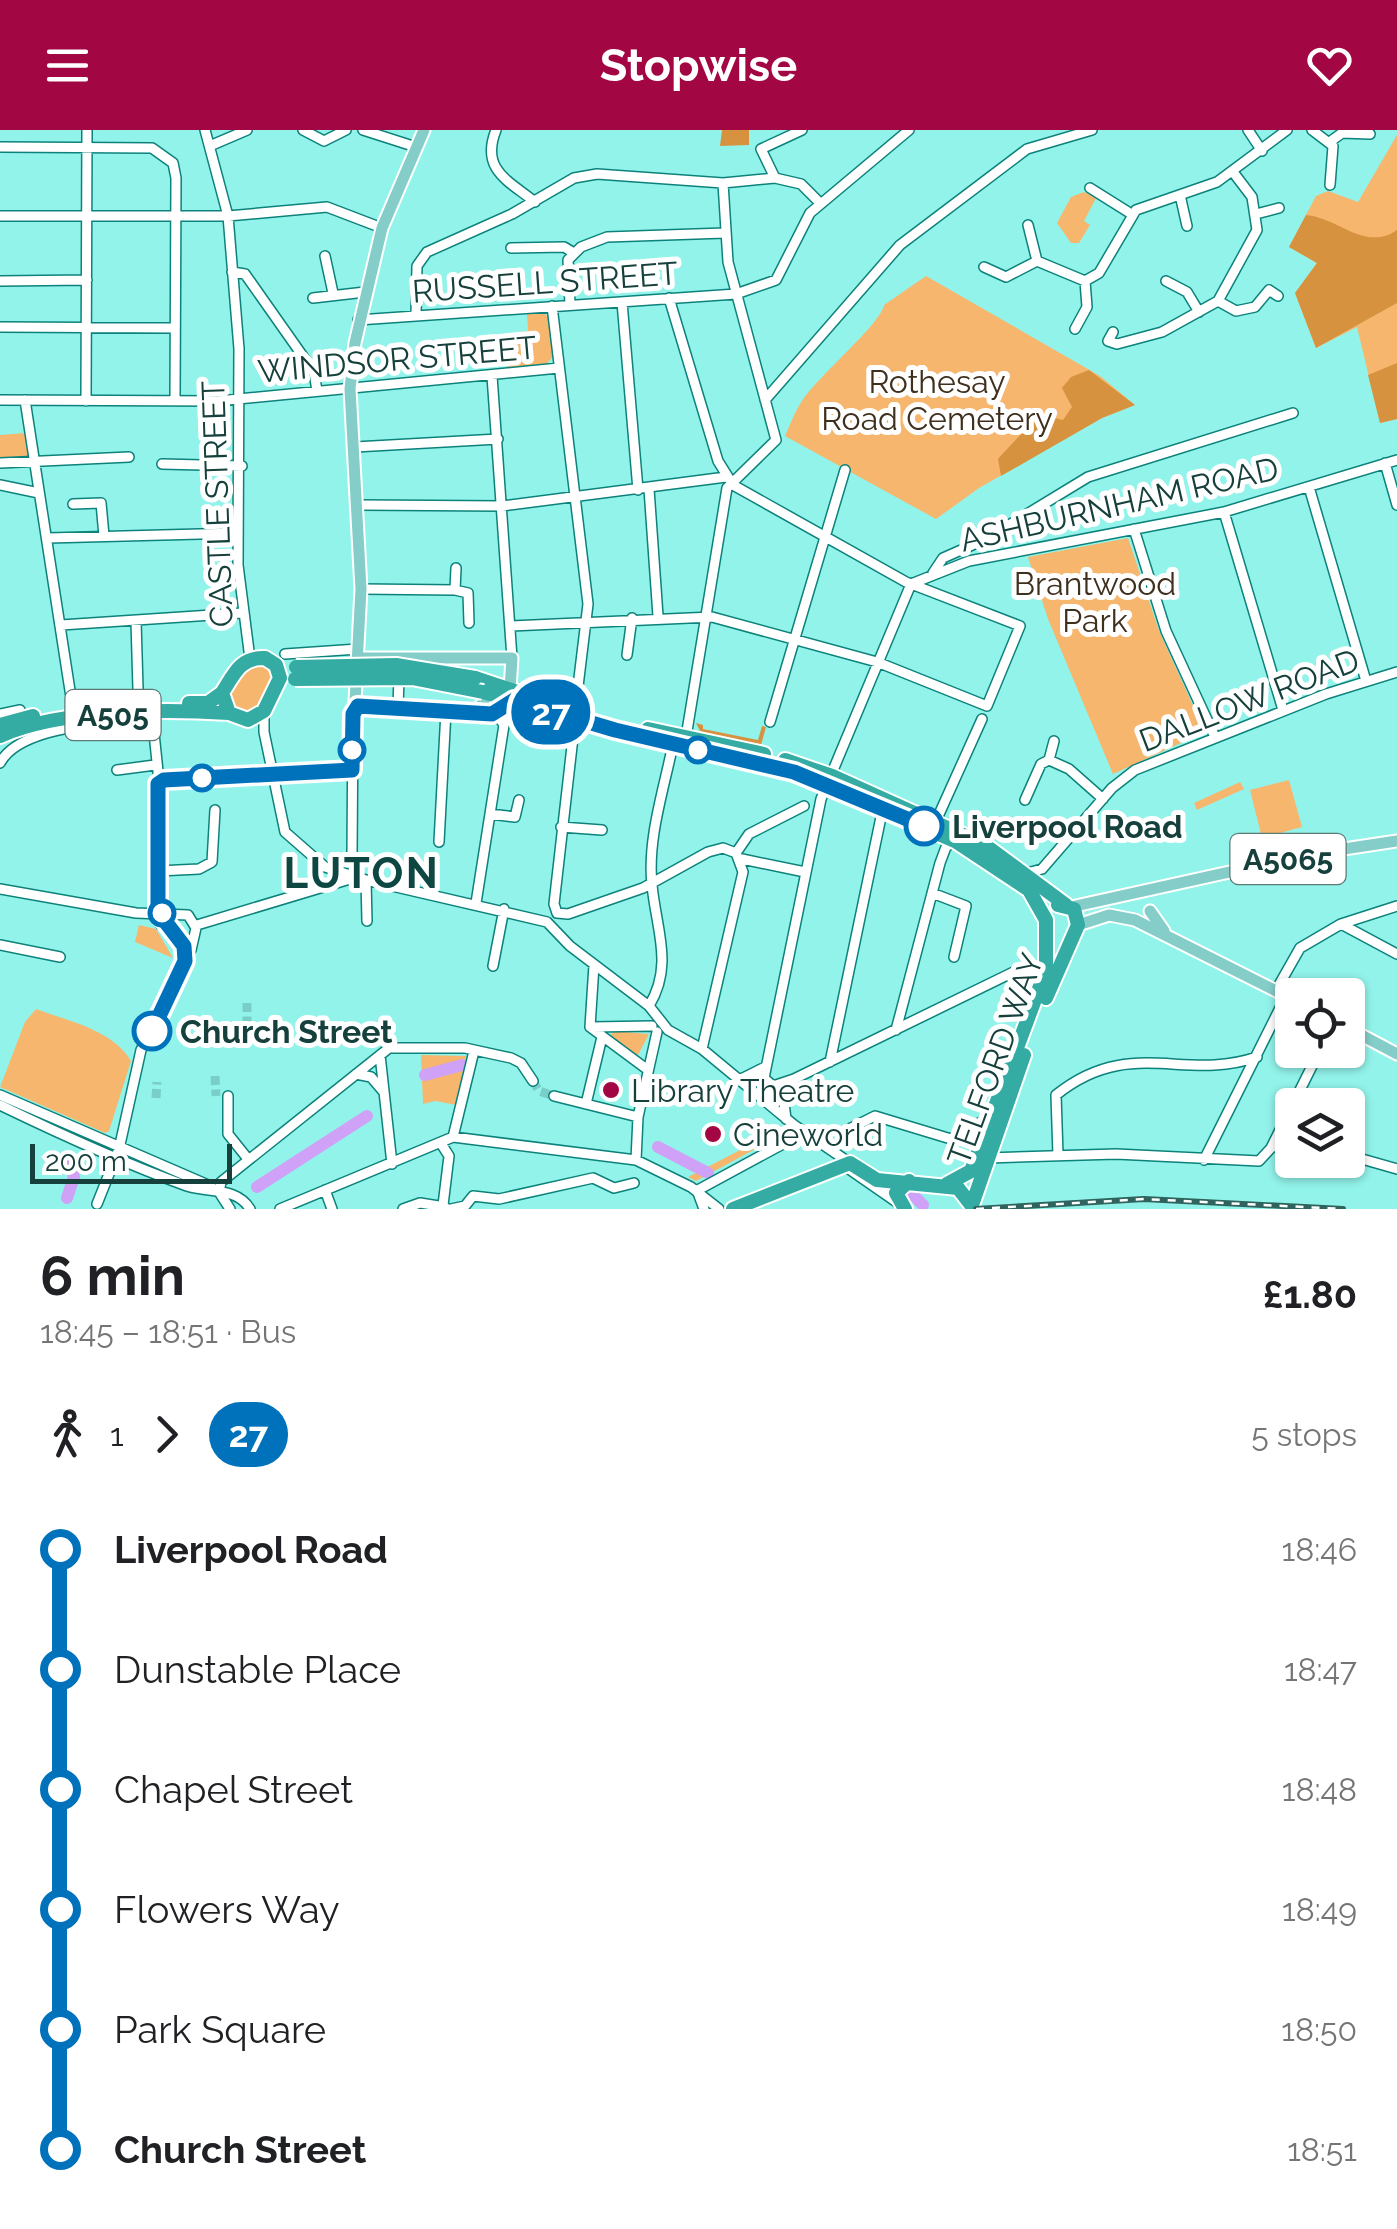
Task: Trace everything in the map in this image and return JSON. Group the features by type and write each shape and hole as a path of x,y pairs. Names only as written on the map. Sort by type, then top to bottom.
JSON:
{"highway":[{"path":"229,714 222,692 238,666 250,659 265,658 281,660 295,673"},
{"path":"280,687 281,660"},
{"path":"248,720 264,711 295,673 396,665 537,709 679,741 760,753 913,810 985,845 1068,906 1075,929 1059,936 1047,924 1029,890 955,841 828,780"},
{"path":"481,690 510,690 575,716"},
{"name":"A505","path":"0,725 72,710 208,703 222,692"},
{"name":"A505","path":"0,736 55,721 152,714 229,714 248,720"},
{"path":"1047,924 1052,908 1068,906"},
{"name":"TELFORD WAY","path":"972,1207 991,1117 1046,970 1047,924"},
{"name":"TELFORD WAY","path":"947,1184 971,1171 984,1152 1075,929"},
{"path":"732,1209 846,1164 877,1180 947,1184 964,1191 972,1207"},
{"path":"901,1206 898,1190 910,1181"}],"main road":[{"path":"424,130 382,228 358,320 350,389 359,505 358,706 472,712 481,690"},
{"path":"358,654 512,658 510,690"},
{"name":"A5065","path":"1128,896 1292,858 1397,841"},
{"name":"A5065","path":"1150,910 1185,883"},
{"path":"1068,906 1128,896 1146,900 1160,928 1275,987"},
{"path":"1135,920 1150,910"},
{"path":"1075,929 1109,915 1135,920 1275,987"},
{"path":"1365,1037 1397,1054"}],"street":[{"path":"86,401 87,130"},
{"path":"209,135 247,130"},
{"path":"304,130 324,141 346,130"},
{"path":"362,130 416,147"},
{"path":"496,130 492,161 499,178 534,202"},
{"path":"775,178 761,150 802,130"},
{"path":"736,294 776,280 801,227 820,203 908,130"},
{"path":"766,400 900,245 1027,149 1092,130"},
{"path":"1248,130 1262,151"},
{"path":"1086,282 1099,273 1143,205 1200,190 1232,172 1287,130"},
{"path":"1312,130 1331,142"},
{"path":"1331,142 1342,134 1370,134"},
{"name":"CASTLE STREET","path":"209,135 228,216 245,399 238,533 242,612 250,659"},
{"path":"1330,185 1331,142"},
{"path":"0,147 152,148 163,153 176,178 175,400"},
{"path":"1108,340 1117,344 1162,332 1218,301 1255,236 1252,198 1232,172"},
{"path":"416,315 414,284 420,258 586,175 723,183 775,178 800,184 820,203"},
{"path":"359,505 502,506 728,480 776,440 736,294 725,233 723,183"},
{"path":"1090,188 1133,215"},
{"path":"1180,195 1188,226"},
{"path":"0,216 228,216 327,207 382,228"},
{"path":"1256,214 1279,208"},
{"path":"1028,224 1037,262"},
{"path":"570,305 566,266 574,253 607,237 725,233"},
{"path":"512,248 564,246 574,253"},
{"path":"324,256 333,293"},
{"path":"984,266 1006,277 1037,262 1086,282"},
{"path":"232,272 245,274 314,372 317,391"},
{"path":"0,281 87,280"},
{"path":"1166,281 1188,292 1199,312"},
{"path":"1074,330 1087,308 1086,282"},
{"path":"1218,301 1236,311 1255,307 1269,290 1278,296"},
{"path":"313,298 364,292"},
{"name":"RUSSELL STREET","path":"358,320 736,294"},
{"path":"649,1006 658,991 664,963 652,884 655,830 679,741 728,480 669,298"},
{"path":"622,302 638,490"},
{"path":"552,306 588,620 554,907 560,914 568,914 652,884 708,852 723,848 739,856 805,872"},
{"path":"0,327 175,328"},
{"name":"WINDSOR STREET","path":"0,400 245,399 559,368"},
{"path":"492,376 512,658"},
{"path":"334,390 352,418"},
{"path":"25,400 72,710"},
{"path":"932,573 943,558 986,539 1088,476 1293,412"},
{"path":"355,447 498,439"},
{"path":"0,463 130,457"},
{"name":"ASHBURNHAM ROAD","path":"910,584 932,573 1224,512 1397,460"},
{"path":"1385,463 1397,505"},
{"path":"162,464 242,466"},
{"path":"770,722 844,470"},
{"path":"510,626 705,616 877,662 987,706 1020,626 910,584 728,480"},
{"path":"0,485 40,493"},
{"path":"1308,487 1366,680"},
{"path":"650,489 658,616"},
{"path":"73,504 100,503 104,536"},
{"path":"1224,512 1284,710"},
{"path":"1134,529 1166,632 1215,736"},
{"path":"48,538 238,533"},
{"path":"456,568 456,590"},
{"path":"910,584 828,780 805,872 764,1078 770,1085 794,1079 1030,964"},
{"path":"361,589 468,593 469,623"},
{"path":"62,626 242,612"},
{"path":"627,655 632,618"},
{"path":"136,621 138,689"},
{"path":"281,660 358,654"},
{"path":"398,708 400,658"},
{"name":"DALLOW ROAD","path":"1042,869 1135,770 1284,710 1397,672"},
{"path":"481,690 504,725"},
{"path":"352,856 353,714 358,706"},
{"path":"476,904 504,725 510,714 537,709"},
{"path":"0,714 20,710"},
{"path":"264,711 264,732 285,832 325,867 366,880"},
{"path":"439,842 446,711"},
{"path":"0,763 13,746 42,732 152,714 159,782 160,925"},
{"path":"936,821 982,719"},
{"path":"248,720 264,732"},
{"path":"1049,760 1054,741"},
{"path":"1025,800 1041,764 1049,760 1069,768 1103,800"},
{"path":"117,770 155,765"},
{"path":"159,782 352,770"},
{"path":"490,814 515,817 520,800"},
{"path":"702,1050 739,856 749,834 804,806"},
{"path":"158,871 199,869 212,862 214,810"},
{"path":"830,1062 882,816 889,812"},
{"path":"561,827 602,830"},
{"path":"896,1030 946,846 955,841"},
{"path":"1023,872 1042,869 1042,889"},
{"path":"196,925 350,879 438,889 558,928 570,946 649,1006 668,1030 702,1050 901,1206"},
{"path":"366,880 367,920"},
{"path":"0,889 136,913 188,915 196,925 192,950 185,954"},
{"path":"932,893 966,906 954,956"},
{"path":"1291,978 1300,948 1341,924 1397,906"},
{"path":"493,966 504,910"},
{"path":"96,1204 117,1154 141,1050 176,987 185,954 158,912"},
{"path":"136,913 175,936"},
{"path":"558,928 568,914"},
{"path":"1341,924 1397,954"},
{"path":"0,945 60,956"},
{"path":"590,1028 594,965"},
{"path":"1204,1160 1275,1020"},
{"path":"590,1028 654,1029 638,1117 636,1160"},
{"path":"590,1028 648,1070"},
{"path":"586,1104 602,1037"},
{"path":"232,1172 394,1048 474,1051 518,1060 533,1081"},
{"path":"453,1138 474,1051"},
{"path":"380,1055 392,1164"},
{"path":"1058,1155 1056,1095 1114,1064 1223,1063 1256,1057"},
{"path":"739,1080 766,1068"},
{"path":"356,1074 371,1077 384,1093"},
{"path":"786,1119 782,1095 794,1079"},
{"path":"0,1094 100,1141 117,1154"},
{"path":"228,1096 224,1134 248,1159"},
{"path":"554,1096 638,1117"},
{"path":"0,1105 117,1154 239,1196 250,1209"},
{"path":"851,1128 875,1116 945,1138 970,1131 991,1117"},
{"path":"100,1141 124,1128"},
{"path":"970,1131 984,1152 1204,1160 1258,1161 1275,1139"},
{"path":"697,1192 805,1132"},
{"path":"280,1209 453,1138 636,1160 697,1192 719,1209"},
{"path":"442,1145 449,1156 447,1208"},
{"path":"1271,1148 1275,1146"},
{"path":"220,1192 240,1147"},
{"path":"1365,1160 1397,1169"},
{"path":"403,1209 420,1203 447,1208 464,1206 473,1196 499,1199 592,1178 614,1188 634,1183"},
{"path":"325,1190 332,1209"},
{"path":"220,1192 230,1209"},
{"path":"697,1192 704,1209"}],"green space":[{"path":"1397,135 1397,419 1380,423 1357,327 1316,348 1295,293 1317,263 1289,247 1316,196 1328,191 1358,202"},
{"path":"1084,192 1096,198 1084,221 1090,225 1079,243 1071,243 1057,223 1071,197"},
{"name":"Rothesay Road Cemetery","path":"926,276 1100,376 1135,405 1102,418 979,488 936,519 785,436 802,401 872,324 884,305"},
{"path":"543,312 549,318 554,355 544,367 508,371 503,334 528,331 527,314"},
{"path":"25,433 28,457 0,457 0,435"},
{"name":"Brantwood Park","path":"1128,538 1159,631 1205,732 1113,774 1048,619 1028,557"},
{"path":"266,666 274,680 258,708 245,714 234,709 228,694 245,667"},
{"path":"1289,780 1302,827 1262,838 1250,790"},
{"path":"1240,782 1244,789 1197,810 1194,803"},
{"path":"139,925 156,929 173,958 135,942"},
{"path":"36,1009 101,1034 131,1061 109,1131 105,1133 0,1087 25,1022"},
{"path":"614,1031 649,1034 638,1055 608,1038"},
{"path":"421,1055 466,1056 457,1105 435,1101 423,1104"},
{"path":"783,1128 783,1134 696,1181 688,1177"}],"shaded area":[{"path":"722,130 749,130 749,145 720,146"},
{"path":"1306,215 1363,236 1385,236 1397,230 1397,303 1316,348 1295,293 1317,263 1289,247"},
{"path":"1397,363 1397,419 1380,423 1368,375"},
{"path":"1089,370 1135,405 1102,418 1001,476 998,459 1042,415 1063,420 1072,407 1062,388 1071,377"},
{"path":"696,723 703,725 703,729 758,740 762,726 766,727 761,745 756,746 701,733"}],"waterway":[{"path":"425,1075 462,1065"},
{"path":"257,1187 367,1116"},
{"path":"658,1147 708,1173"},
{"path":"67,1198 74,1177 70,1161"},
{"path":"911,1193 923,1205"}],"tunnel":[{"path":"247,1003 247,1024"},
{"path":"215,1076 216,1096"},
{"path":"533,1081 539,1091 554,1096"},
{"path":"156,1098 157,1082"}],"railway":[{"path":"976,1209 1144,1199 1343,1209"}],"bus line":[{"name":"27","path":"152,1031 185,961 184,946 158,912 159,782 352,770 353,714 358,706 492,714 514,700 615,730 794,772 924,826"}],"place":[{"name":"Liverpool Road","path":"924,826"},
{"name":"Church Street","path":"152,1031"},
{"name":"Library Theatre","path":"611,1090"},
{"name":"Cineworld","path":"713,1134"}],"district":[{"name":"LUTON","path":"362,873"}]}
